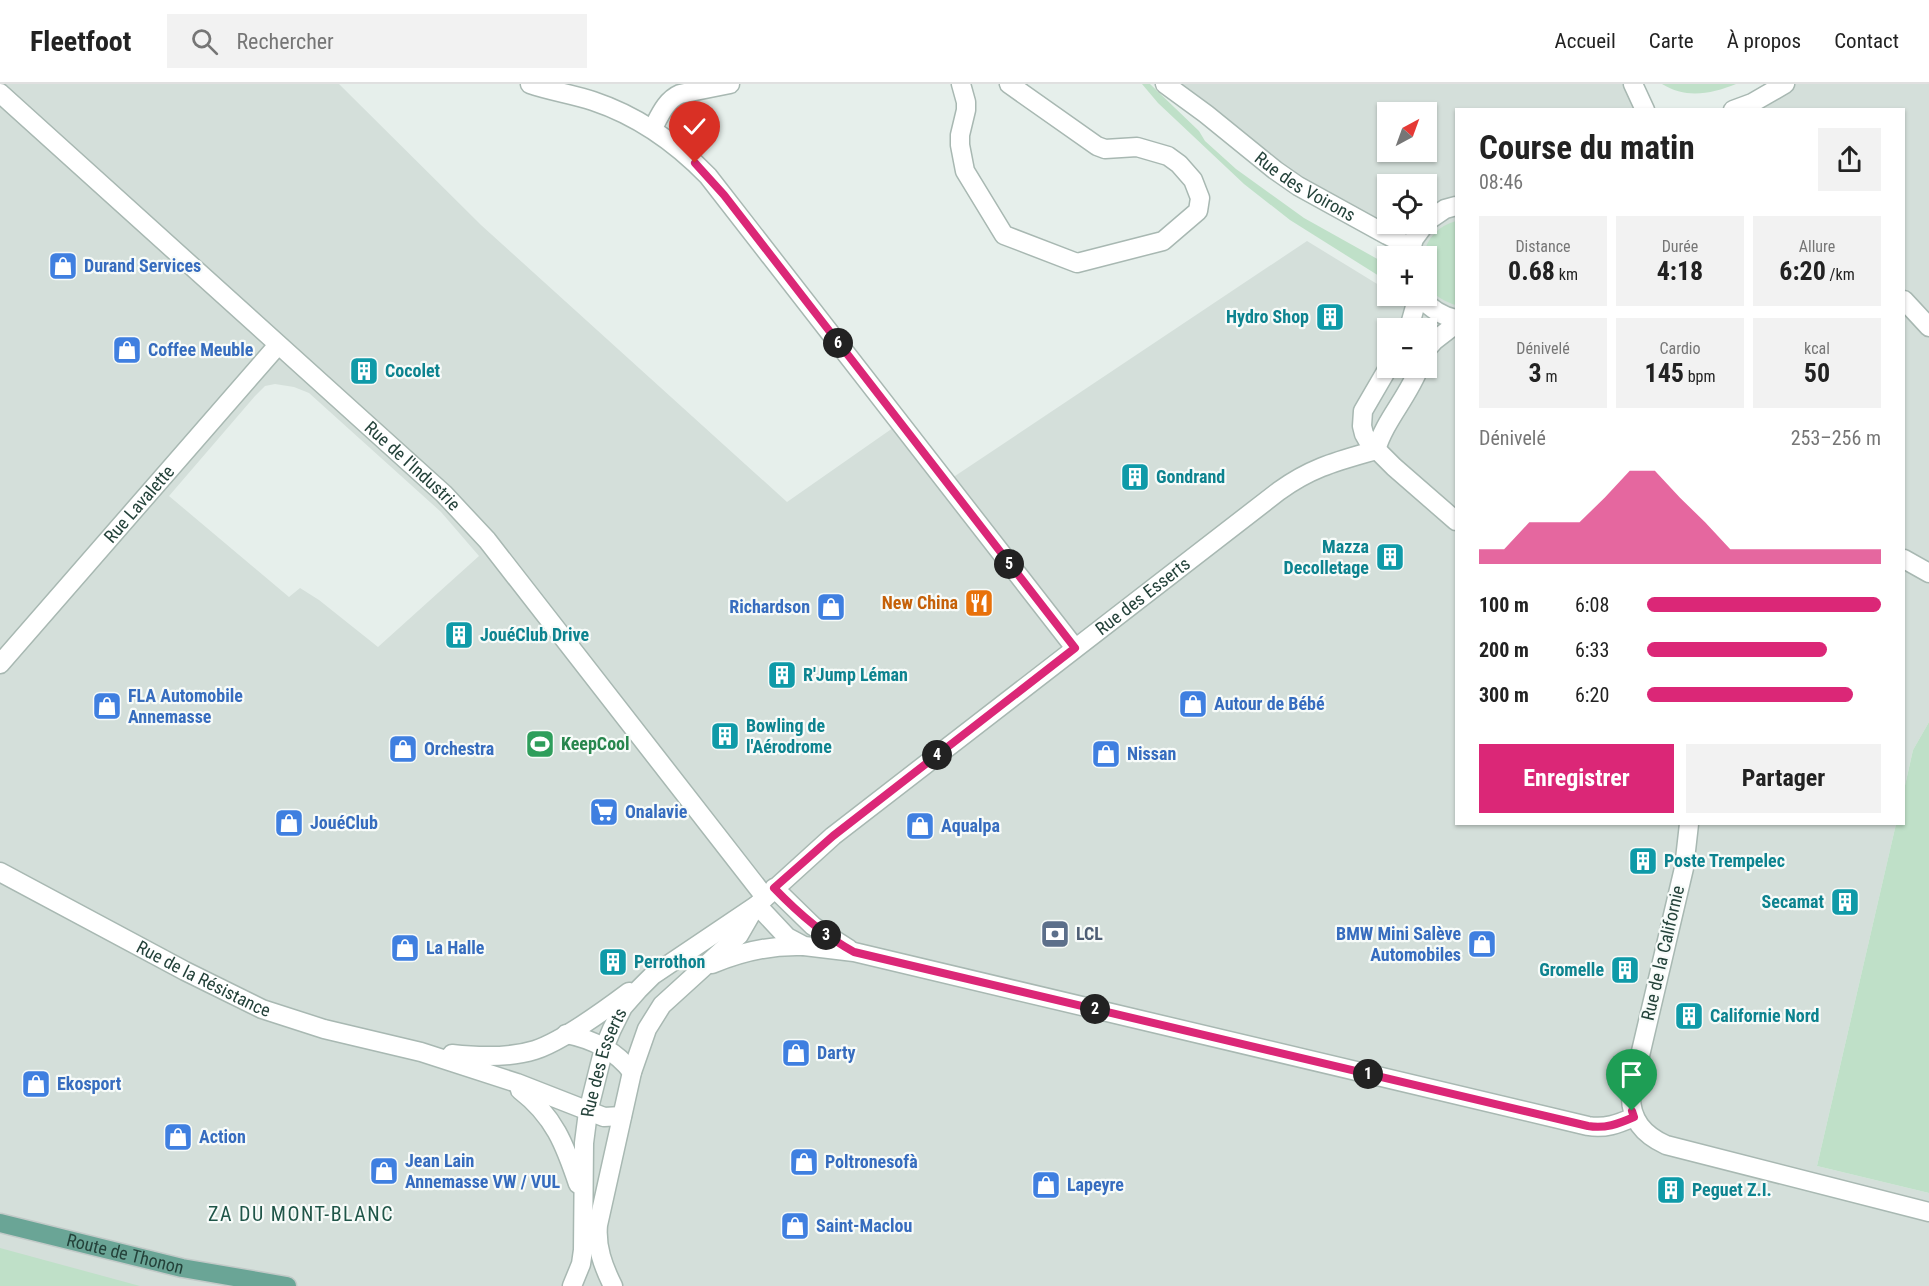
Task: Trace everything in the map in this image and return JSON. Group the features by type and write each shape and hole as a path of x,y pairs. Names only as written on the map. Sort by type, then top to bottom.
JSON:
{"main road":[{"name":"Route de Thonon","path":"0,1223 182,1269 287,1286"}],"street":[{"path":"530,84 603,104 653,128 679,148 708,176 1075,648"},
{"path":"653,128 664,108 674,97 730,84"},
{"path":"961,84 966,102 960,135 965,171 1004,235 1077,262 1163,241 1198,211 1200,198 1193,180 1179,164 1168,156 1137,147 1106,149 1097,146 1009,84"},
{"name":"Rue des Voirons","path":"1166,84 1298,186 1387,235 1402,246"},
{"name":"Rue des Voirons","path":"1182,84 1206,114"},
{"path":"1633,84 1644,108"},
{"path":"1738,108 1785,84"},
{"name":"Rue de l'Industrie","path":"0,93 444,494 487,540 765,897"},
{"path":"1437,215 1445,209 1455,206"},
{"path":"1905,301 1929,327"},
{"path":"1428,306 1438,313 1455,319"},
{"path":"1437,339 1455,325"},
{"name":"Rue Lavalette","path":"0,664 278,345"},
{"path":"1382,378 1367,403 1362,418 1364,434 1394,468 1455,520"},
{"path":"1376,450 1381,435 1414,378"},
{"name":"Rue des Esserts","path":"572,1286 579,1270 583,1250 584,1143 588,1112 604,1048 623,1007 653,975 765,897 833,836 1298,478 1333,462 1376,450"},
{"path":"1905,560 1929,573"},
{"name":"Rue de la Californie","path":"1634,1117 1630,1100 1684,868 1689,825"},
{"name":"Rue de la Résistance","path":"0,872 250,1004 308,1025 421,1052 505,1079 607,1118 622,1116"},
{"path":"765,897 788,937 804,946"},
{"path":"765,897 854,952"},
{"name":"Rue des Esserts","path":"613,1286 601,1257 598,1225 632,1072 641,1044 654,1016 662,1005 739,935 765,897"},
{"path":"701,969 752,951 778,946 804,946 854,952 1588,1126 1599,1128 1634,1117 1648,1135 1666,1145 1929,1212"},
{"name":"Rue de la Résistance","path":"421,1052 476,1056 515,1054 537,1049 566,1034 653,975"},
{"path":"566,1034 588,1040 604,1048 632,1072"},
{"path":"505,1079 536,1103 557,1130 584,1200"}],"shaded area":[{"path":"0,84 339,84 481,225 787,502 900,423 946,482 1307,241 1377,284 1377,306 1437,306 1437,246 1401,246 1401,243 1385,234 1437,234 1437,174 1377,174 1377,230 1312,194 1171,84 1633,84 1645,108 1455,108 1455,825 1896,825 1817,1166 1929,1193 1929,1286 0,1286","holes":["275,384 294,387 309,393 441,512 479,556 378,647 319,600 300,588 289,597 169,496 265,386"]},
{"path":"1785,84 1929,84 1929,722 1913,750 1905,786 1905,108 1737,108"}],"green space":[{"path":"1142,84 1150,84 1199,131 1205,141 1236,169 1304,218 1377,259 1377,275 1290,220 1244,184 1158,103"},
{"path":"1662,84 1736,84 1708,92 1689,93 1671,89"},
{"path":"1455,221 1455,305 1437,296 1437,246 1426,246 1437,232"},
{"path":"1929,722 1929,1193 1817,1166 1896,825 1905,825 1905,786 1913,750"},
{"path":"0,1248 140,1286 0,1286"}],"place":[{"name":"Durand Services","path":"63,266"},
{"name":"Hydro Shop","path":"1330,317"},
{"name":"Coffee Meuble","path":"127,350"},
{"name":"Cocolet","path":"364,371"},
{"name":"Gondrand","path":"1135,477"},
{"name":"Mazza Decolletage","path":"1390,557"},
{"name":"New China","path":"979,603"},
{"name":"Richardson","path":"831,607"},
{"name":"JouéClub Drive","path":"459,635"},
{"name":"R'Jump Léman","path":"782,675"},
{"name":"Autour de Bébé","path":"1193,704"},
{"name":"FLA Automobile Annemasse","path":"107,706"},
{"name":"Bowling de l'Aérodrome","path":"725,736"},
{"name":"KeepCool","path":"540,744"},
{"name":"Orchestra","path":"403,749"},
{"name":"Nissan","path":"1106,754"},
{"name":"Onalavie","path":"604,812"},
{"name":"JouéClub","path":"289,823"},
{"name":"Aqualpa","path":"920,826"},
{"name":"Poste Trempelec","path":"1643,861"},
{"name":"Secamat","path":"1845,902"},
{"name":"LCL","path":"1055,934"},
{"name":"BMW Mini Salève Automobiles","path":"1482,944"},
{"name":"La Halle","path":"405,948"},
{"name":"Perrothon","path":"613,962"},
{"name":"Gromelle","path":"1625,970"},
{"name":"Californie Nord","path":"1689,1016"},
{"name":"Darty","path":"796,1053"},
{"name":"Ekosport","path":"36,1084"},
{"name":"Action","path":"178,1137"},
{"name":"Poltronesofà","path":"804,1162"},
{"name":"Jean Lain Annemasse VW / VUL","path":"384,1171"},
{"name":"Lapeyre","path":"1046,1185"},
{"name":"Peguet Z.I.","path":"1671,1190"},
{"name":"Saint-Maclou","path":"795,1226"}],"district":[{"name":"ZA DU MONT-BLANC","path":"301,1214"}],"route":[{"path":"695,163 724,195 1075,648 823,844 774,888 821,932 854,952 1588,1126 1599,1128 1615,1125 1634,1117 1632,1111"}]}
